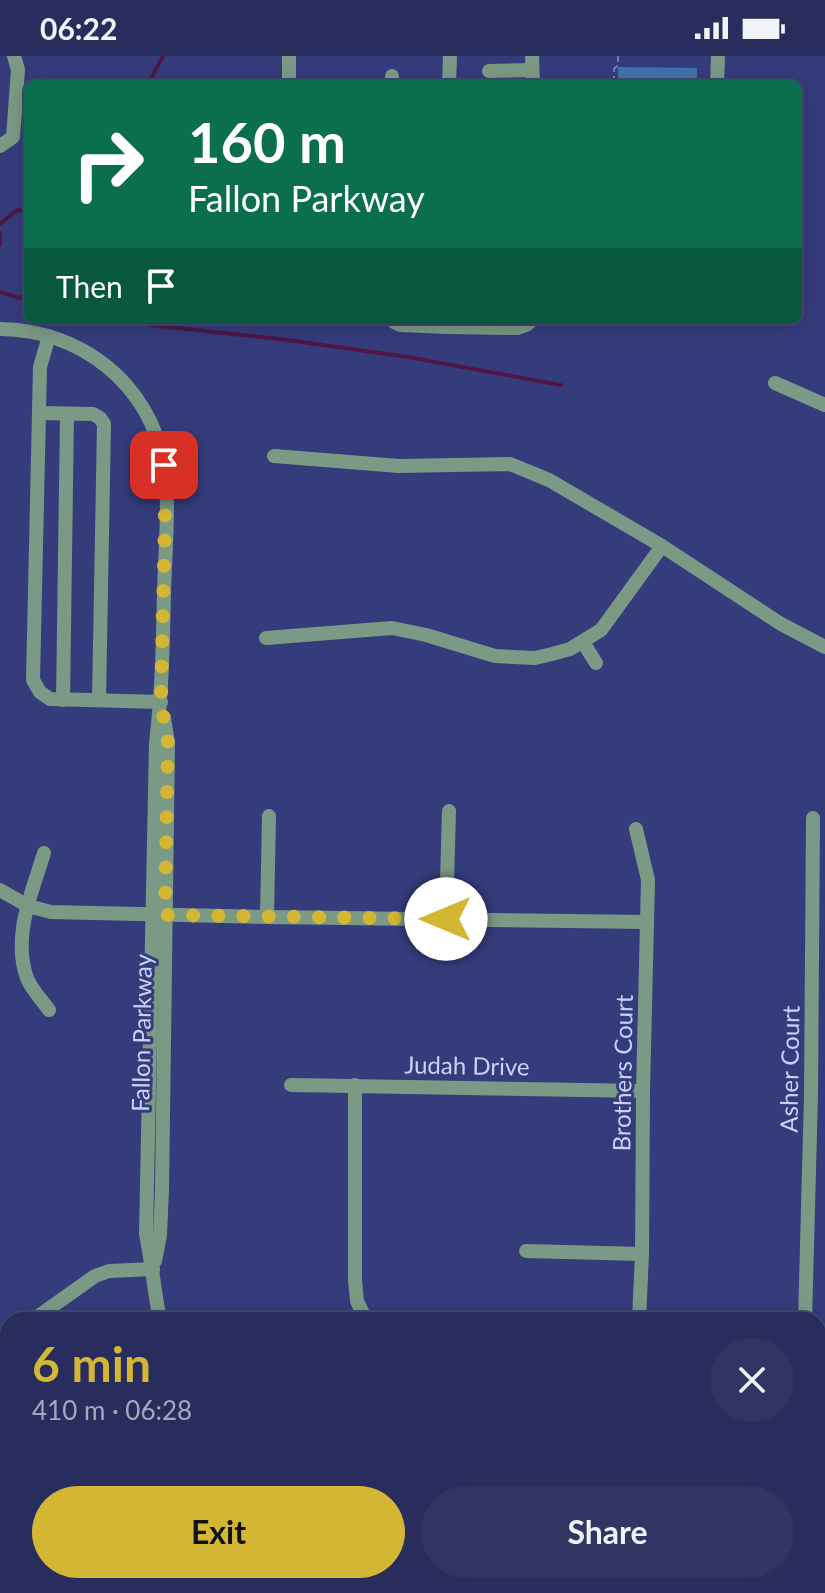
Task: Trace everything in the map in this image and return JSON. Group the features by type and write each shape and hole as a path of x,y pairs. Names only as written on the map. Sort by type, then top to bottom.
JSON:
{"street":[{"path":"0,146 13,137 18,70 14,56"},
{"path":"287,80 289,56"},
{"path":"449,80 450,56"},
{"path":"717,80 718,56"},
{"path":"489,71 533,70"},
{"path":"398,324 517,328 524,324"},
{"name":"Fallon Parkway","path":"0,329 49,336 75,345 101,361 123,381 140,403 157,437 164,465 161,702 168,743 159,914 160,1235 153,1269 158,1312"},
{"path":"49,336 40,367 33,680 40,692 50,699 161,702"},
{"path":"775,383 825,405"},
{"path":"40,413 93,414 104,424 99,700"},
{"path":"63,700 67,414"},
{"path":"274,456 399,466 510,464 549,480 662,546 781,624 825,647"},
{"path":"266,638 392,628 495,656 535,658 570,649 601,630 662,546"},
{"path":"583,642 596,663"},
{"path":"446,919 449,811"},
{"path":"267,917 269,816"},
{"name":"Asher Court","path":"805,1312 818,1096 813,818"},
{"name":"Brothers Court","path":"636,829 648,880 639,1312"},
{"path":"44,853 21,928 21,954 28,980 49,1010"},
{"path":"0,890 28,906 51,912 647,922"},
{"name":"Judah Drive","path":"291,1085 643,1091"},
{"path":"355,1085 355,1280 357,1301 362,1312"},
{"path":"526,1251 642,1254"},
{"path":"44,1312 95,1276 109,1271 153,1269"}],"path":[{"path":"614,80 618,56"}],"building":[{"path":"618,67 697,68 697,80 618,80"}],"waterway":[{"path":"150,80 163,56"},
{"path":"0,224 17,210 24,211"},
{"path":"0,233 0,245"},
{"path":"0,292 20,298 24,296"},
{"path":"148,324 408,357 561,385"}],"route":[{"path":"164,465 161,702 168,743 165,915 446,919"}]}
